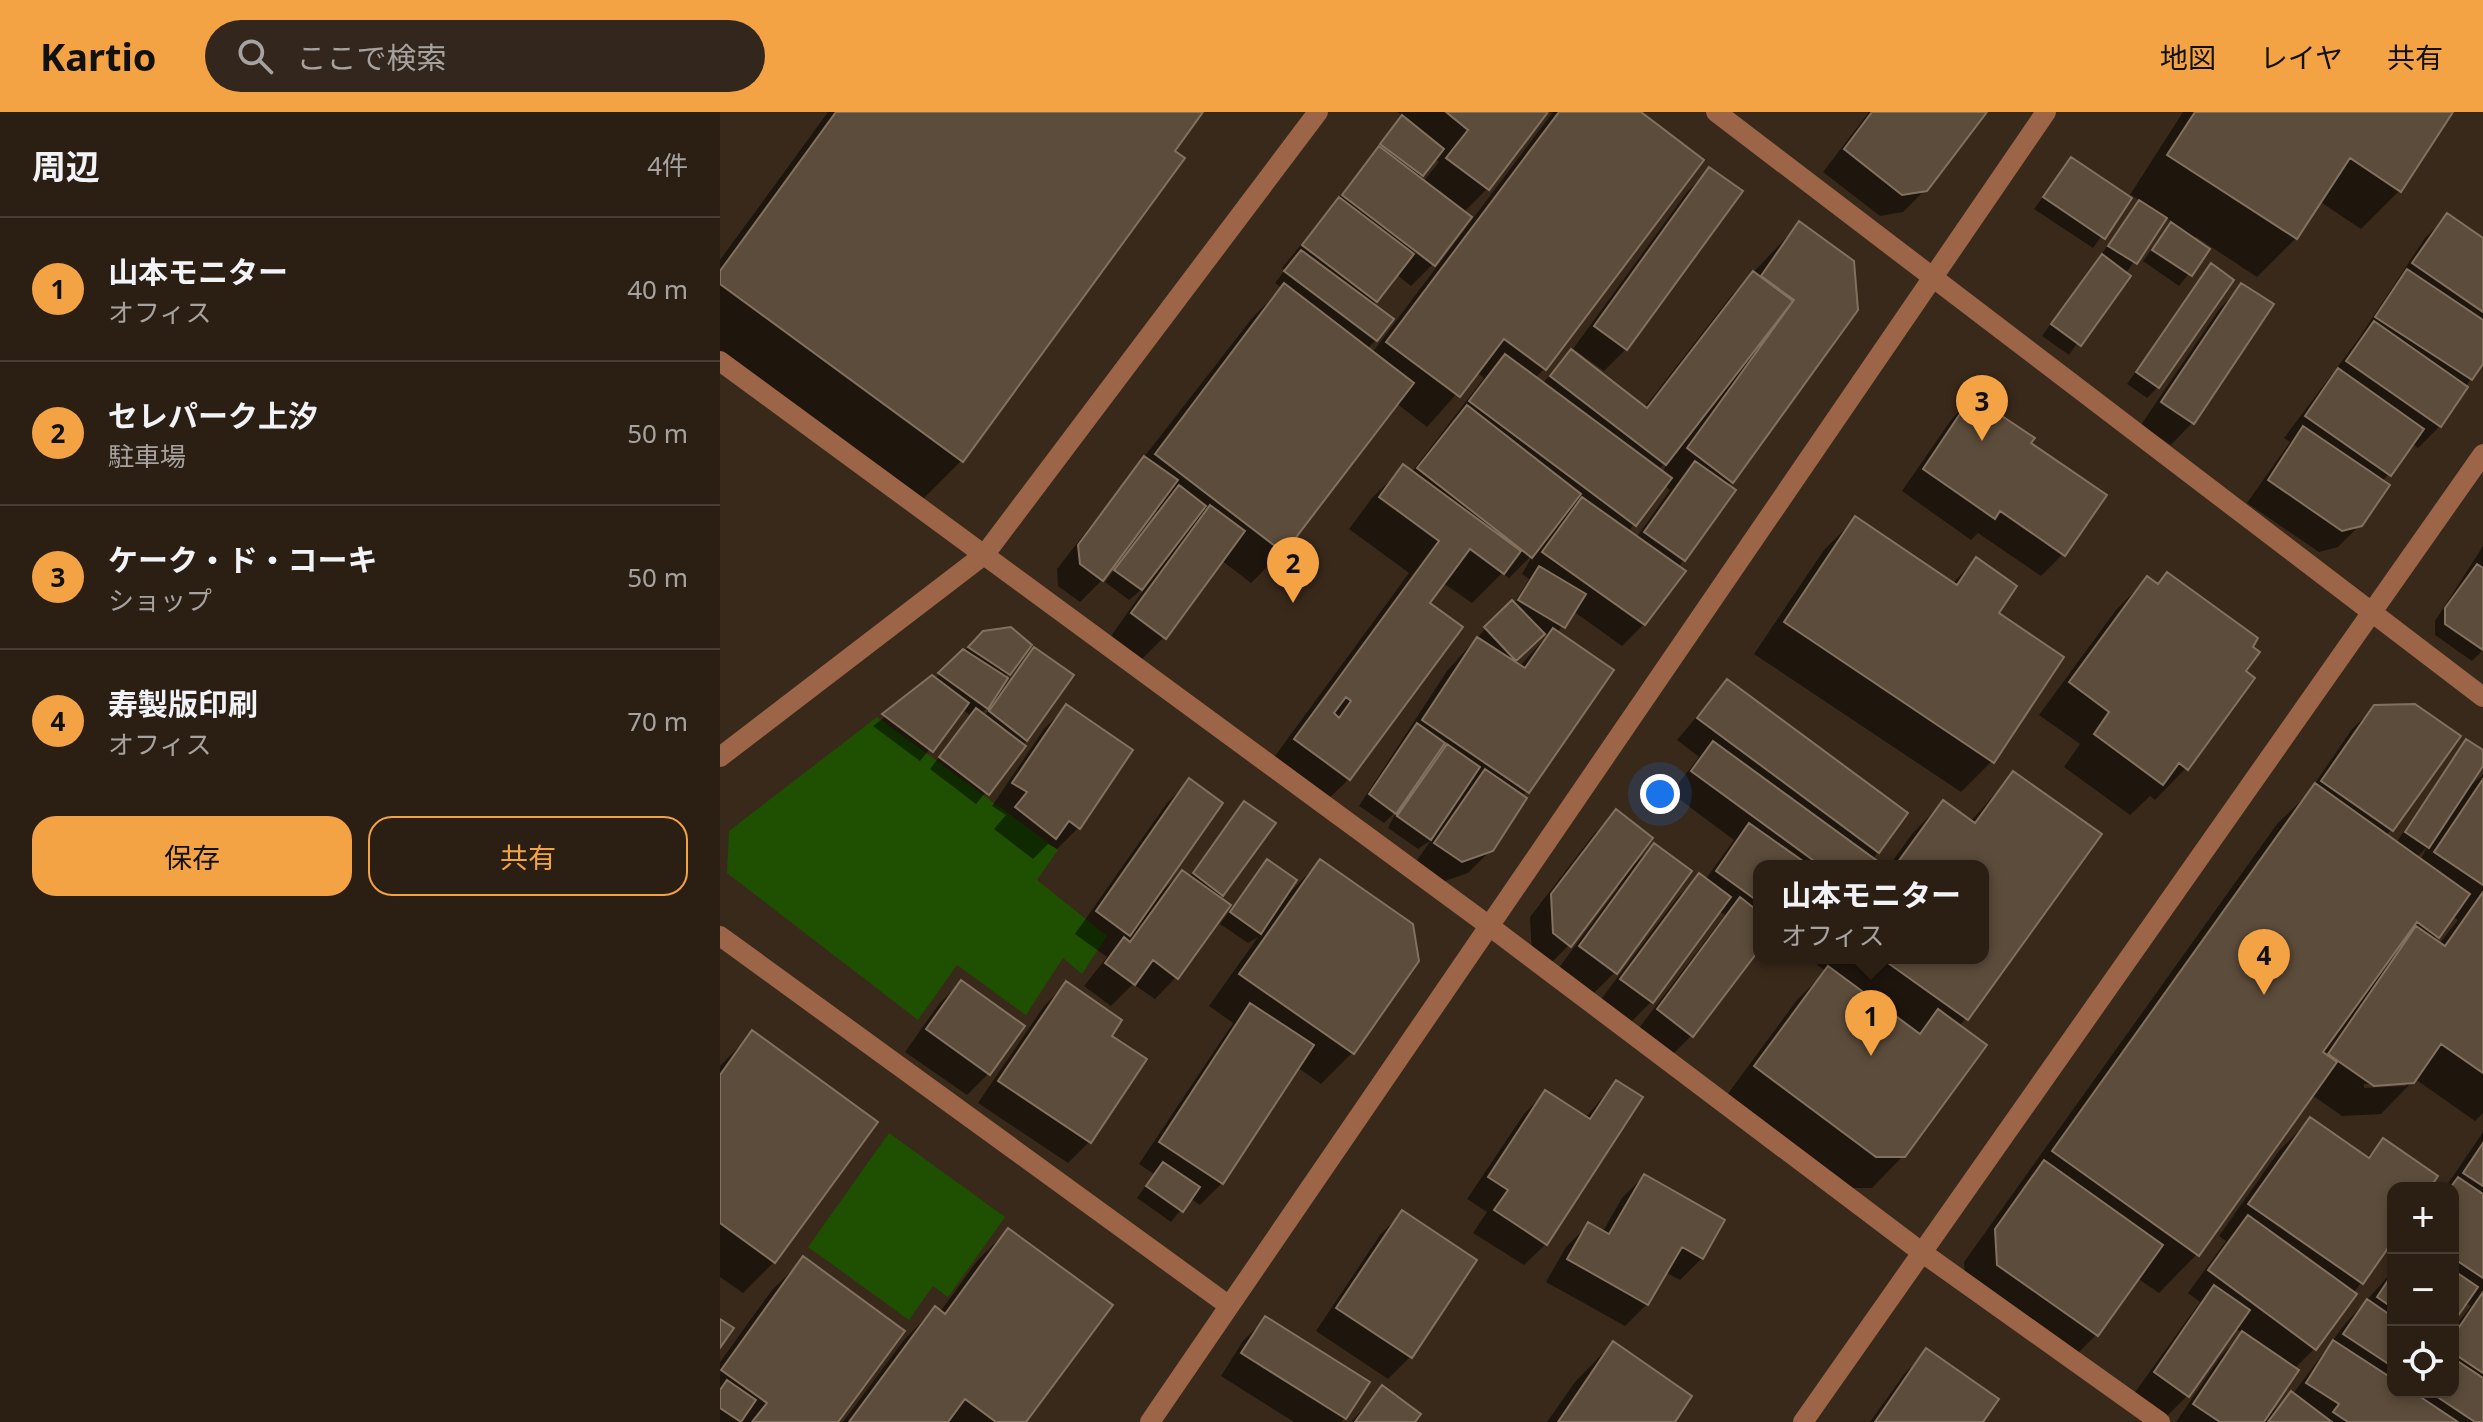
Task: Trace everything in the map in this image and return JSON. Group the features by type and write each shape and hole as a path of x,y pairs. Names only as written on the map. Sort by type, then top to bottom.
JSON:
{"street":[{"path":"720,757 985,554 1318,112"},
{"path":"1716,112 2483,697"},
{"path":"1150,1422 2046,112"},
{"path":"720,361 1488,925 1920,1251 2160,1422"},
{"path":"1803,1422 1920,1251 2373,616 2483,454"},
{"path":"720,936 1228,1305"}],"green space":[{"path":"877,717 1058,850 1037,880 1107,936 1082,974 1063,958 1026,1015 957,965 918,1020 727,873 729,831"},
{"path":"889,1133 1005,1217 948,1297 933,1286 909,1320 808,1247"}],"building":[{"path":"836,112 1203,112 1175,151 1185,158 963,462 720,284 720,271"},
{"path":"1446,112 1548,112 1489,190 1446,158 1468,130"},
{"path":"1559,112 1641,112 1704,160 1546,370 1504,339 1460,397 1386,342"},
{"path":"1872,112 1987,112 1927,191 1902,195 1844,149"},
{"path":"2195,112 2453,112 2401,192 2350,158 2297,239 2167,155"},
{"path":"1402,115 1444,149 1423,176 1380,144"},
{"path":"1379,146 1472,217 1435,266 1342,195"},
{"path":"2071,157 2132,198 2105,239 2043,197"},
{"path":"1709,167 1743,191 1627,350 1594,326"},
{"path":"1339,197 1414,254 1377,302 1302,245"},
{"path":"2139,200 2167,218 2137,264 2108,246"},
{"path":"2447,213 2483,238 2483,312 2412,263"},
{"path":"1799,221 1854,261 1858,310 1733,483 1687,448 1794,300 1761,276"},
{"path":"2171,222 2210,249 2192,276 2152,250"},
{"path":"1301,250 1394,319 1377,341 1284,271"},
{"path":"2102,254 2131,276 2081,346 2051,324"},
{"path":"2211,263 2234,280 2159,388 2136,372"},
{"path":"2407,269 2483,320 2483,364 2472,380 2375,317"},
{"path":"1753,271 1793,301 1666,465 1550,376 1571,349 1647,408"},
{"path":"1284,283 1414,383 1284,553 1155,454"},
{"path":"2241,283 2274,304 2194,424 2161,402"},
{"path":"2374,321 2468,387 2441,427 2346,361"},
{"path":"1505,354 1672,478 1636,526 1469,401"},
{"path":"2338,368 2424,429 2391,476 2305,416"},
{"path":"1972,396 2035,438 2031,443 2107,495 2065,556 2000,511 1995,519 1923,469"},
{"path":"1467,405 1581,494 1532,558 1417,468"},
{"path":"2303,426 2390,485 2362,526 2342,531 2268,480"},
{"path":"1144,456 1178,480 1103,581 1080,564 1078,545"},
{"path":"1695,461 1736,490 1685,561 1644,532"},
{"path":"1403,464 1521,551 1504,574 1470,549 1430,603 1463,627 1350,780 1294,739 1439,541 1379,497","holes":["1346,697 1351,701 1339,718 1334,713"]},
{"path":"1179,485 1206,506 1142,590 1114,570"},
{"path":"1582,497 1686,571 1645,625 1542,552"},
{"path":"1210,505 1245,531 1166,639 1131,613"},
{"path":"1855,516 1957,585 1976,557 2017,586 1999,613 2064,657 1994,763 1784,622"},
{"path":"2477,564 2483,568 2483,650 2445,624 2445,608"},
{"path":"1539,566 1586,594 1565,628 1518,600"},
{"path":"2167,572 2258,638 2253,647 2260,652 2246,671 2255,678 2188,770 2179,763 2163,785 2094,734 2109,712 2069,682 2147,576 2158,584"},
{"path":"1512,600 1545,634 1516,661 1484,627"},
{"path":"1011,627 1032,645 1010,675 968,647 983,631"},
{"path":"1553,628 1614,670 1529,793 1422,720 1477,637 1525,668"},
{"path":"1034,647 1074,675 1027,741 989,711"},
{"path":"963,649 1008,678 988,709 938,673"},
{"path":"932,675 969,703 933,752 882,714"},
{"path":"1727,679 1908,813 1879,853 1697,718"},
{"path":"1066,704 1133,750 1080,829 1069,821 1056,839 1015,807 1027,792 1012,783"},
{"path":"2415,704 2461,736 2393,831 2321,781 2374,705"},
{"path":"976,708 1026,746 989,795 939,757"},
{"path":"1417,723 1445,743 1396,814 1369,794"},
{"path":"2466,739 2483,750 2483,766 2429,848 2405,832"},
{"path":"1713,741 1876,860 1813,860 1691,771"},
{"path":"1447,744 1480,767 1431,840 1397,816"},
{"path":"1485,769 1527,798 1493,851 1462,862 1434,843"},
{"path":"2013,771 2102,834 1968,1020 1889,964 1989,964 1989,860 1899,860 1943,800 1975,823"},
{"path":"1189,778 1223,803 1130,936 1096,911"},
{"path":"2483,779 2483,885 2434,852"},
{"path":"2315,783 2470,894 2439,938 2417,922 2323,1052 2337,1062 2199,1256 2052,1151"},
{"path":"1244,801 1276,823 1223,896 1193,873"},
{"path":"1616,809 1653,838 1571,947 1553,933 1551,894"},
{"path":"1749,823 1801,860 1753,860 1753,898 1716,871"},
{"path":"1654,843 1692,871 1617,974 1579,946"},
{"path":"1267,859 1297,880 1261,934 1230,912"},
{"path":"1320,859 1413,924 1419,961 1354,1054 1239,974"},
{"path":"1182,870 1231,905 1178,979 1153,960 1135,985 1105,963 1124,937 1130,942"},
{"path":"1699,873 1731,897 1653,1003 1620,979"},
{"path":"2483,892 2483,1073 2441,1044 2414,1083 2374,1086 2328,1054 2416,926 2445,946"},
{"path":"1740,897 1753,907 1753,958 1693,1037 1657,1009"},
{"path":"1828,966 1920,1034 1938,1009 1987,1045 1905,1157 1876,1157 1754,1066"},
{"path":"961,980 1025,1026 990,1075 926,1029"},
{"path":"1066,981 1122,1020 1112,1036 1147,1059 1091,1143 998,1081"},
{"path":"1250,1003 1314,1045 1223,1184 1159,1142"},
{"path":"752,1030 878,1122 775,1263 720,1223 720,1075"},
{"path":"1616,1080 1643,1097 1547,1245 1494,1210 1508,1190 1488,1177 1545,1090 1590,1119"},
{"path":"2310,1117 2369,1158 2383,1138 2438,1176 2434,1182 2387,1182 2387,1250 2363,1284 2248,1204"},
{"path":"2483,1143 2483,1186 2463,1173"},
{"path":"2044,1160 2163,1245 2098,1336 1997,1265 1995,1229"},
{"path":"1163,1162 1200,1187 1183,1212 1146,1186"},
{"path":"1644,1174 1725,1220 1703,1259 1682,1247 1648,1305 1567,1259 1588,1222 1609,1234"},
{"path":"2458,1177 2483,1194 2483,1278 2459,1262 2459,1182 2454,1182"},
{"path":"1402,1210 1477,1260 1412,1358 1336,1308"},
{"path":"2248,1215 2357,1294 2316,1350 2208,1270"},
{"path":"1008,1228 1113,1305 1026,1422 996,1422 965,1399 948,1422 849,1422 935,1306 945,1314"},
{"path":"803,1256 905,1331 838,1422 752,1422 767,1403 721,1370"},
{"path":"2459,1274 2478,1287 2459,1314"},
{"path":"2387,1282 2387,1304 2377,1297"},
{"path":"2214,1285 2250,1310 2189,1397 2154,1372"},
{"path":"2483,1292 2483,1373 2459,1357 2459,1327"},
{"path":"2367,1299 2387,1313 2387,1363 2343,1334"},
{"path":"1265,1316 1370,1382 1346,1419 1241,1353"},
{"path":"720,1319 734,1328 720,1348"},
{"path":"2242,1331 2299,1370 2264,1422 2220,1422 2193,1404"},
{"path":"2333,1340 2387,1375 2387,1398 2422,1398 2458,1422 2348,1422 2333,1412 2339,1404 2306,1383"},
{"path":"1613,1341 1692,1396 1675,1422 1558,1422"},
{"path":"1926,1348 1999,1399 1983,1422 1875,1422"},
{"path":"2459,1362 2483,1378 2483,1422 2475,1422 2439,1398 2459,1398"},
{"path":"727,1380 756,1400 741,1422 720,1408 720,1390"},
{"path":"1382,1385 1421,1414 1415,1422 1355,1422"},
{"path":"2291,1391 2332,1422 2268,1422"}],"place":[{"name":"ケーク・ド・コーキ","path":"1982,441"},
{"name":"セレパーク上汐","path":"1293,603"},
{"name":"寿製版印刷","path":"2264,995"},
{"name":"山本モニター","path":"1871,1056"}]}
